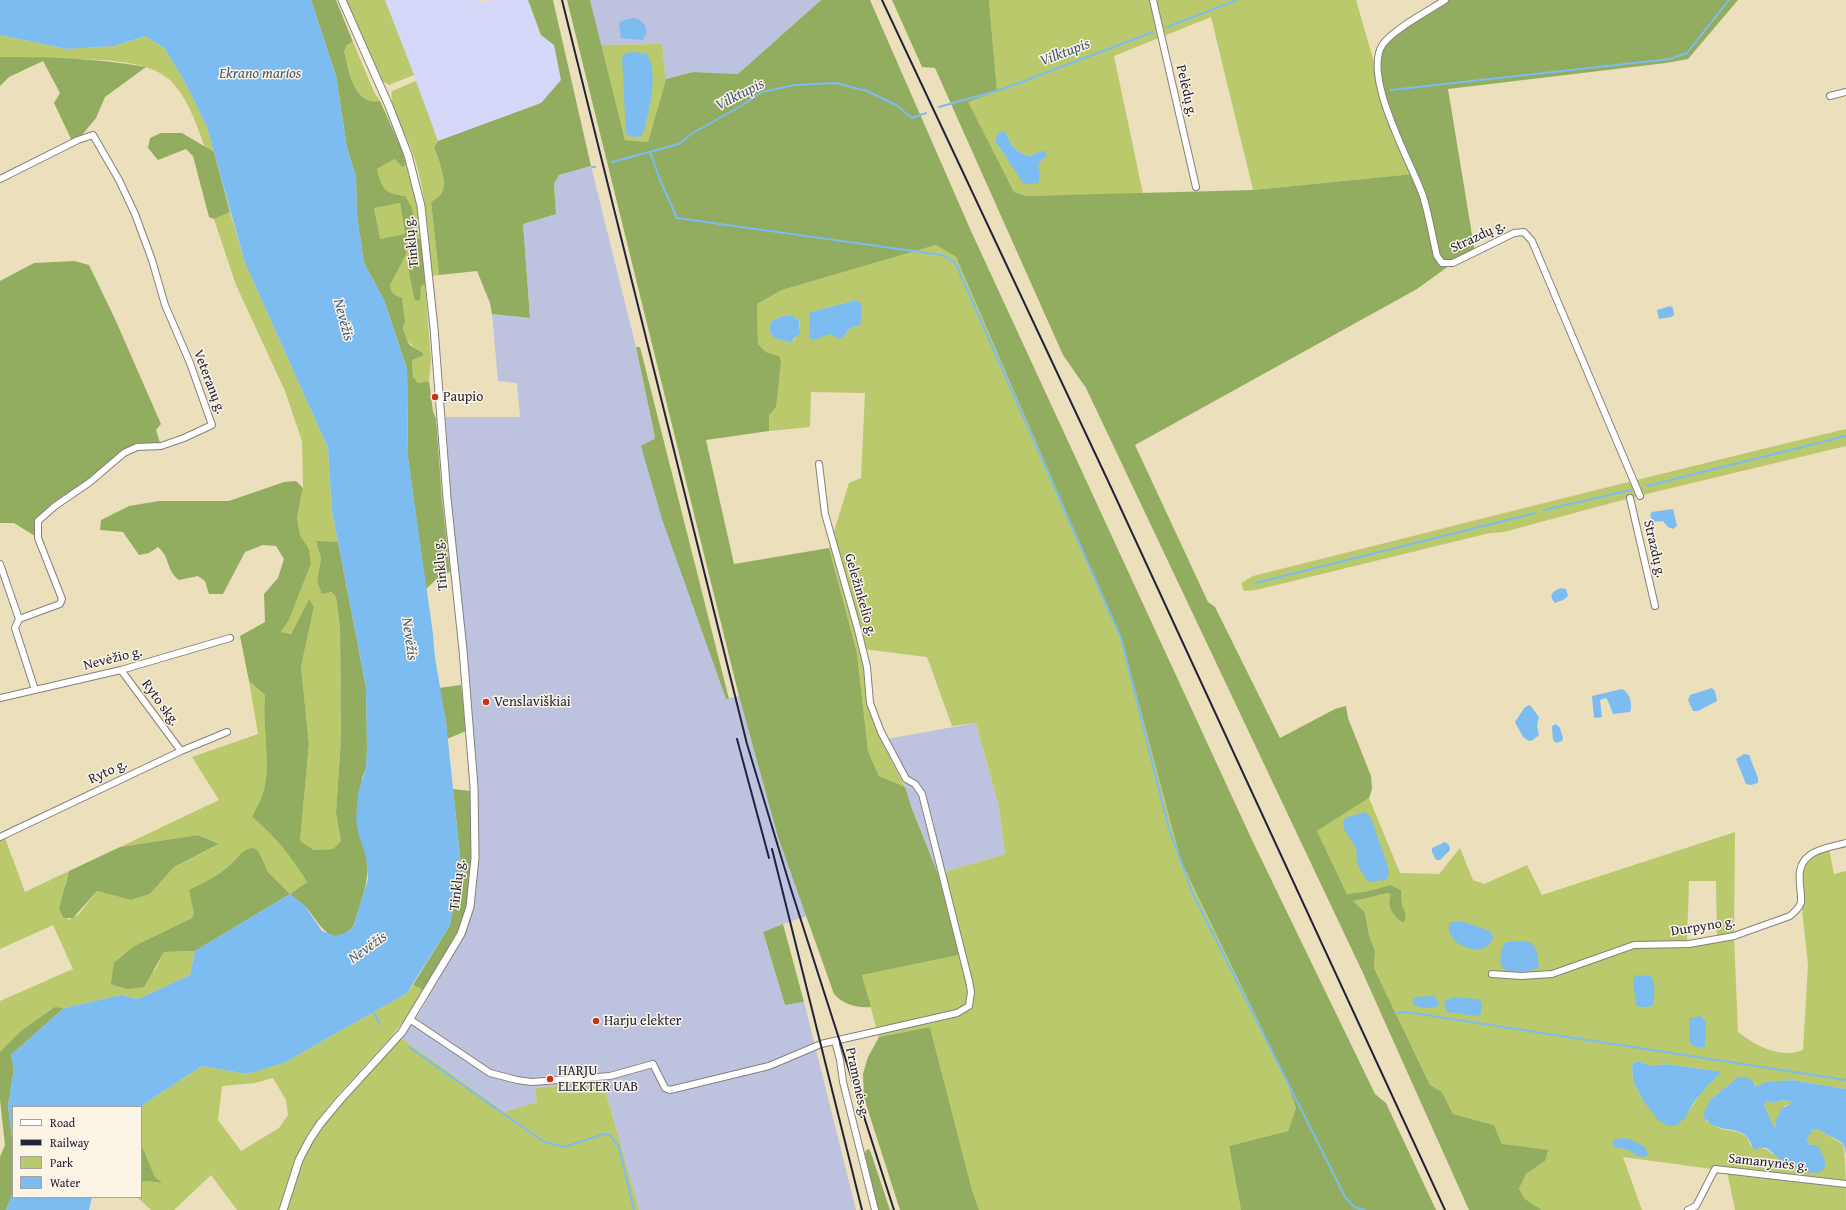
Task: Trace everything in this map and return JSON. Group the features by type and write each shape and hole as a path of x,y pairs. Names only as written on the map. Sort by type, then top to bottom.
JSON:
{"main road":[{"name":"Tinklų g.","path":"283,1210 299,1160 320,1124 398,1037 411,1020 461,934 466,920 472,893 475,858 475,825 470,738 463,650 447,498 434,328 421,206 408,155 389,106 342,0"}],"street":[{"name":"Pelėdų g.","path":"1152,0 1196,187"},
{"name":"Strazdų g.","path":"1445,0 1393,34 1383,45 1377,58 1378,76 1384,102 1423,197 1437,256 1442,263 1453,264 1514,233 1524,232 1532,241 1640,496"},
{"path":"1830,96 1846,92"},
{"name":"Veteranų g.","path":"0,179 78,140 93,135 119,180 135,214 152,260 165,305 190,363 212,425 184,438 161,446 137,447 124,453 90,482 55,506 38,521 38,538 62,599 60,604 19,619"},
{"name":"Geležinkelio g.","path":"819,464 824,514 858,630 866,667 870,703 881,732 906,779 915,784 922,794 971,992"},
{"name":"Strazdų g.","path":"1630,498 1655,606"},
{"path":"0,564 19,619 16,628 35,690"},
{"name":"Nevėžio g.","path":"0,698 121,670 230,638"},
{"name":"Ryto skg.","path":"121,670 181,751"},
{"name":"Ryto g.","path":"0,836 181,751 227,732"},
{"name":"Durpyno g.","path":"1492,974 1521,976 1552,974 1634,945 1689,944 1734,936 1790,916 1796,911 1801,903 1799,882 1803,861 1811,854 1846,843"},
{"name":"Pramonės g.","path":"875,1210 843,1082 840,1060 835,1041 962,1012 969,1006 971,992"},
{"path":"411,1020 490,1073 516,1080 532,1082 610,1076 653,1064 665,1088 670,1090 769,1066 816,1046 835,1041"},
{"name":"Samanynės g.","path":"1688,1210 1696,1206 1715,1170 1846,1184"}],"shaded area":[{"path":"385,0 476,0 484,3 492,0 528,0 541,35 554,45 561,80 541,103 438,141"},
{"path":"590,0 821,0 738,74 693,72 666,79 662,44 601,45"},
{"path":"591,166 636,347 655,437 642,446 662,518 726,699 739,696 778,837 807,916 763,933 785,1005 804,1002 856,1210 639,1210 603,1082 535,1088 537,1102 504,1112 401,1038 420,1012 461,941 472,911 478,866 477,793 470,683 451,497 445,417 520,417 517,383 498,381 492,314 530,318 523,223 556,214 554,184 559,175"},
{"path":"976,723 999,807 1005,854 938,874 912,809 902,777 881,740"}],"green space":[{"path":"311,0 336,0 353,42 347,45 344,51 351,78 358,92 362,96 368,100 380,101 402,150 406,165 402,167 395,159 377,169 385,189 392,193 405,196 412,208 415,228 407,236 406,255 390,285 390,288 395,295 402,298 405,322 403,328 407,340 410,345 423,353 423,356 412,360 413,377 418,383 429,381 433,411 436,419 442,499 450,572 439,577 426,589 408,458 407,369 384,300 364,263 357,216 356,177 347,148 336,76","holes":["400,203 405,234 380,239 374,208"]},
{"path":"345,0 385,0 414,75 389,85 382,81"},
{"path":"528,0 553,0 591,166 559,175 554,184 556,214 523,224 530,318 492,314 490,303 477,271 439,275 431,202 441,194 444,184 442,171 434,147 438,141 541,103 561,80 554,45 541,35"},
{"path":"567,0 590,0 625,140 648,142 666,79 693,72 738,74 821,0 870,0 971,231 1252,840 1375,1094 1386,1103 1436,1210 1241,1210 1229,1146 1288,1131 1296,1108 1286,1079 1181,861 1122,641 956,257 936,245 782,290 757,304 758,344 766,352 779,356 781,361 776,407 769,415 769,431 706,440 734,564 829,548 857,653 868,751 879,776 905,787 912,809 938,874 959,955 862,975 871,1007 851,1005 842,1001 834,994 778,837 739,696"},
{"path":"892,0 989,0 997,91 968,102 1014,192 1027,196 1253,190 1413,174 1384,102 1377,58 1393,35 1445,0 1738,0 1688,59 1666,63 1448,89 1475,253 1453,263 1417,289 1135,445 1208,602 1215,607 1280,738 1335,709 1346,706 1348,718 1371,776 1372,789 1369,798 1317,831 1347,894 1369,891 1390,885 1401,890 1402,905 1406,914 1404,923 1394,915 1390,907 1391,895 1388,893 1353,901 1364,911 1369,935 1375,951 1374,968 1430,1085 1442,1092 1453,1114 1494,1125 1502,1144 1548,1150 1545,1161 1526,1174 1519,1189 1525,1199 1542,1210 1469,1210 1362,971 1086,388 1063,355 935,68 922,67"},
{"path":"989,0 1356,0 1378,76 1414,174 1253,190 1211,17 1114,56 1143,194 1027,196 1014,192 967,102 997,91","holes":["1007,135 1010,143 1023,154 1031,156 1041,151 1045,157 1023,182 996,142"]},
{"path":"0,35 66,49 115,46 145,36 165,49 186,84 207,127 214,152 205,148 199,130 182,95 170,80 160,73 134,64 105,60 0,57"},
{"path":"353,42 374,92 380,101 368,100 358,92 354,85 344,51 347,45"},
{"path":"662,44 666,79 648,142 625,140 601,45"},
{"path":"0,57 91,60 146,67 105,97 96,118 78,140 73,143 54,103 60,93 43,61 9,77 0,86"},
{"path":"416,81 438,141 434,147 440,164 444,184 441,194 431,202 439,275 432,276 428,227 420,179 411,148 398,120 391,97 392,91"},
{"path":"161,133 182,133 214,152 230,212 214,219 209,217 193,156 186,149 158,160 148,148 150,138"},
{"path":"395,159 402,167 406,165 417,207 421,240 415,237 411,245 413,251 408,268 414,299 420,291 421,286 425,284 431,360 429,381 418,383 413,377 412,360 423,356 423,353 414,347 405,336 405,322 390,290 390,285 406,255 407,236 405,196 392,193 385,189 377,169"},
{"path":"400,203 405,235 379,239 374,207"},
{"path":"230,212 245,263 328,448 332,511 338,542 316,542 321,559 317,581 336,597 340,627 341,739 336,813 341,841 333,849 314,850 300,841 309,744 301,667 314,607 309,599 291,634 281,632 289,620 311,564 309,549 300,535 297,518 303,488 302,441 285,391 236,285 214,219"},
{"path":"415,237 421,240 425,284 421,286 420,299 418,301 414,299 408,268 413,251 411,239"},
{"path":"936,245 956,257 1122,641 1181,861 1286,1079 1296,1108 1288,1131 1229,1146 1241,1210 979,1210 972,1190 930,1027 879,1037 862,975 959,955 938,874 1005,854 999,807 976,723 952,726 927,657 863,649 868,689 881,732 881,740 905,787 879,776 868,751 857,653 829,548 849,483 861,478 865,393 811,392 810,427 769,431 769,415 779,356 766,352 758,344 757,304 782,290","holes":["856,300 860,325 849,329 843,337 839,338 830,334 825,335 810,312","785,315 794,316 798,319 800,326 792,343 774,338 769,331 771,321"]},
{"path":"74,261 89,265 115,319 161,424 156,430 161,446 145,446 124,453 38,521 38,538 14,523 0,523 0,281 34,263"},
{"path":"636,347 640,347 729,699 726,699 662,519 641,446 655,437"},
{"path":"1846,429 1846,446 1630,498 1504,532 1490,533 1256,590 1244,591 1241,583 1253,576"},
{"path":"296,481 303,488 297,518 300,535 309,549 311,564 289,620 281,632 291,634 309,599 314,607 301,667 309,744 300,841 314,850 333,849 341,841 336,813 341,739 340,627 336,597 331,592 322,594 317,581 321,559 316,541 338,542 366,687 367,749 366,768 362,778 364,847 367,877 354,925 346,933 339,936 326,932 305,906 290,894 307,882 282,847 268,831 252,817 260,801 265,785 267,763 264,718 265,695 249,681 240,636 265,622 264,594 278,578 284,559 276,546 263,545 245,552 223,594 209,594 205,581 198,576 179,580 172,572 165,555 158,547 149,553 139,555 123,532 100,530 101,520 129,506 159,501 229,501 284,482"},
{"path":"249,681 265,695 264,718 267,762 263,793 253,817 269,831 283,847 307,882 290,894 268,872 258,850 254,848 247,849 221,873 190,890 194,913 192,918 134,946 154,972 164,952 195,951 190,975 138,999 121,995 64,1008 55,1007 0,1052 0,1001 73,969 53,925 0,949 0,840 5,838 25,892 69,871 65,884 68,920 78,915 97,891 131,900 150,894 174,867 219,844 198,835 120,847 219,800 192,757 258,734"},
{"path":"461,685 466,731 447,739 446,721 439,688"},
{"path":"453,789 470,791 472,844 468,899 457,932 423,990 413,985 450,925 461,866"},
{"path":"1369,798 1400,873 1439,874 1460,848 1473,880 1484,884 1527,865 1542,895 1735,832 1734,936 1738,1032 1769,1050 1786,1053 1803,1050 1808,965 1799,882 1800,870 1811,854 1829,849 1834,874 1846,871 1846,1089 1792,1080 1766,1082 1759,1087 1756,1087 1755,1083 1738,1077 1710,1100 1706,1121 1721,1129 1738,1132 1746,1136 1751,1146 1757,1149 1765,1149 1772,1154 1824,1159 1807,1139 1811,1131 1817,1129 1843,1145 1846,1176 1846,1210 1735,1210 1727,1171 1623,1157 1642,1210 1542,1210 1525,1199 1519,1189 1526,1174 1545,1161 1502,1144 1494,1125 1453,1114 1442,1092 1430,1085 1374,968 1375,951 1369,935 1364,911 1353,901 1388,893 1391,895 1402,923 1406,914 1402,905 1401,890 1390,885 1369,891 1347,894 1317,831","holes":["1689,881 1716,881 1717,937 1687,941","1637,1061 1652,1066 1665,1064 1716,1071 1717,1077 1710,1082 1687,1114 1676,1126 1642,1099 1633,1081 1632,1064"]},
{"path":"198,835 219,844 174,867 150,894 131,900 97,891 73,918 64,918 59,909 69,871 120,847"},
{"path":"254,848 258,850 268,872 290,894 195,951 164,952 144,987 127,989 111,984 114,963 134,946 192,918 194,913 189,890 220,873 247,849"},
{"path":"783,924 804,1002 785,1005 763,932"},
{"path":"413,985 423,990 403,1022 319,1118 295,1162 279,1210 237,1210 211,1175 174,1210 151,1210 138,1198 142,1198 142,1182 161,1183 155,1177 142,1146 142,1107 144,1104 202,1066 247,1074 284,1063 407,993","holes":["273,1078 286,1100 288,1115 279,1128 241,1151 218,1120 222,1086 255,1083"]},
{"path":"55,1007 64,1008 11,1055 14,1069 8,1106 12,1136 12,1195 6,1210 0,1210 0,1157 5,1145 0,1100 0,1052 21,1031"},
{"path":"930,1027 972,1190 979,1210 900,1210 864,1098 863,1074 868,1057 879,1037"},
{"path":"401,1038 504,1112 537,1102 535,1088 603,1082 639,1210 283,1210 299,1160 320,1124"},
{"path":"1783,1100 1791,1102 1791,1104 1784,1106 1776,1120 1776,1126 1774,1127 1764,1105 1767,1101 1774,1103"},
{"path":"142,1146 155,1177 162,1183 142,1182"},
{"path":"869,1149 890,1210 878,1210 865,1154 866,1150"}],"water":[{"name":"Ekrano marios","path":"0,0 311,0 336,76 347,148 356,177 357,216 364,263 384,300 407,369 408,458 433,634 435,658 446,721 461,866 450,925 407,993 284,1063 247,1074 202,1066 144,1104 142,1107 142,1106 12,1106 12,1136 8,1106 14,1069 11,1055 64,1008 121,995 138,999 190,975 195,951 290,894 305,906 322,931 336,936 349,931 354,925 368,879 366,856 359,836 356,821 358,793 366,768 367,749 366,687 332,511 328,448 245,263 207,127 186,84 165,49 145,36 115,46 66,49 0,35"},
{"path":"632,18 640,20 645,26 647,31 643,40 621,38 619,25 621,21"},
{"path":"633,52 647,54 651,62 653,81 644,131 641,136 635,137 626,134 622,58 626,53"},
{"path":"1000,131 1006,133 1012,145 1021,153 1031,156 1041,151 1045,151 1047,155 1038,164 1040,175 1038,183 1023,183 996,142 996,137"},
{"path":"856,300 861,304 862,313 860,325 849,329 843,337 839,339 830,334 814,340 809,338 810,312"},
{"path":"1670,306 1673,308 1674,315 1659,319 1657,310"},
{"path":"785,315 794,316 799,321 800,334 794,338 792,343 774,338 769,331 771,321"},
{"path":"1673,509 1677,526 1673,529 1668,527 1663,521 1653,522 1650,515 1652,512"},
{"path":"1561,588 1566,589 1568,596 1555,603 1552,598 1552,594"},
{"path":"1712,688 1715,691 1717,701 1698,711 1693,711 1688,700 1690,695"},
{"path":"1622,689 1629,696 1631,706 1630,712 1613,714 1606,698 1600,700 1602,717 1594,717 1592,696"},
{"path":"1530,705 1539,717 1537,726 1539,735 1533,740 1529,741 1523,737 1515,722 1525,707"},
{"path":"1556,724 1560,728 1563,738 1562,741 1556,743 1553,740 1552,726"},
{"path":"1744,754 1749,755 1758,778 1758,783 1751,785 1746,784 1736,759"},
{"path":"1365,812 1371,818 1389,870 1387,879 1384,880 1369,882 1357,863 1356,849 1344,829 1343,822 1345,818"},
{"path":"1445,842 1449,845 1450,850 1440,860 1436,860 1432,852 1432,848"},
{"path":"1451,921 1464,922 1490,931 1493,937 1488,945 1481,949 1464,947 1456,942 1451,936 1449,929"},
{"path":"1522,941 1532,943 1537,952 1539,967 1521,972 1506,970 1501,966 1500,960 1504,944 1507,942"},
{"path":"1636,975 1651,976 1653,980 1653,1005 1649,1007 1640,1007 1636,1005 1633,980"},
{"path":"1434,996 1439,1003 1437,1007 1423,1008 1413,1005 1413,999 1416,997"},
{"path":"1453,997 1480,1000 1482,1005 1481,1014 1477,1016 1447,1012 1444,1003"},
{"path":"1701,1016 1706,1022 1705,1046 1703,1048 1693,1046 1690,1042 1689,1018"},
{"path":"1637,1061 1652,1066 1665,1064 1716,1071 1720,1073 1694,1102 1685,1118 1676,1126 1668,1126 1658,1120 1642,1099 1633,1081 1632,1064"},
{"path":"1738,1077 1749,1079 1756,1087 1766,1082 1792,1080 1846,1089 1846,1154 1842,1143 1817,1129 1812,1130 1807,1139 1810,1145 1816,1145 1820,1148 1825,1166 1822,1170 1812,1173 1793,1167 1783,1162 1766,1148 1754,1149 1746,1136 1740,1132 1717,1127 1707,1121 1703,1115 1710,1100","holes":["1783,1100 1791,1102 1791,1104 1782,1108 1776,1120 1776,1126 1774,1127 1764,1105 1767,1101 1774,1103"]},
{"path":"1616,1139 1630,1139 1645,1147 1648,1155 1646,1157 1637,1156 1629,1150 1614,1147 1612,1142"},
{"path":"12,1195 12,1198 92,1198 89,1210 6,1210"}],"waterway":[{"name":"Vilktupis","path":"1167,27 1237,0"},
{"path":"1391,90 1670,59 1687,53 1729,0"},
{"name":"Vilktupis","path":"939,107 1003,89 1153,32"},
{"name":"Vilktupis","path":"612,162 679,144 691,134 741,106 762,92 795,85 836,83 867,91 896,105 912,118 926,113"},
{"path":"650,152 677,218 942,255 955,262 1121,638 1169,829 1193,894 1345,1197 1354,1207 1365,1210"},
{"path":"1647,486 1846,436"},
{"path":"1544,510 1631,490"},
{"path":"1255,583 1535,513"},
{"path":"373,1012 380,1024"},
{"path":"1396,1013 1406,1012 1846,1080"},
{"path":"409,1047 544,1142 564,1147 604,1134 610,1135 619,1147 634,1210"}],"railway":[{"path":"562,0 747,744 790,886 894,1210"},
{"path":"882,0 1109,483 1445,1210"},
{"path":"737,739 769,858"},
{"path":"772,849 862,1210"}],"place":[{"name":"Paupio","path":"435,397"},
{"name":"Venslaviškiai","path":"486,702"},
{"name":"Harju elekter","path":"596,1021"},
{"name":"HARJU ELEKTER UAB","path":"550,1079"}],"water label":[{"name":"Nevėžis","path":"343,320"},
{"name":"Nevėžis","path":"409,639"},
{"name":"Nevėžis","path":"368,948"}]}
